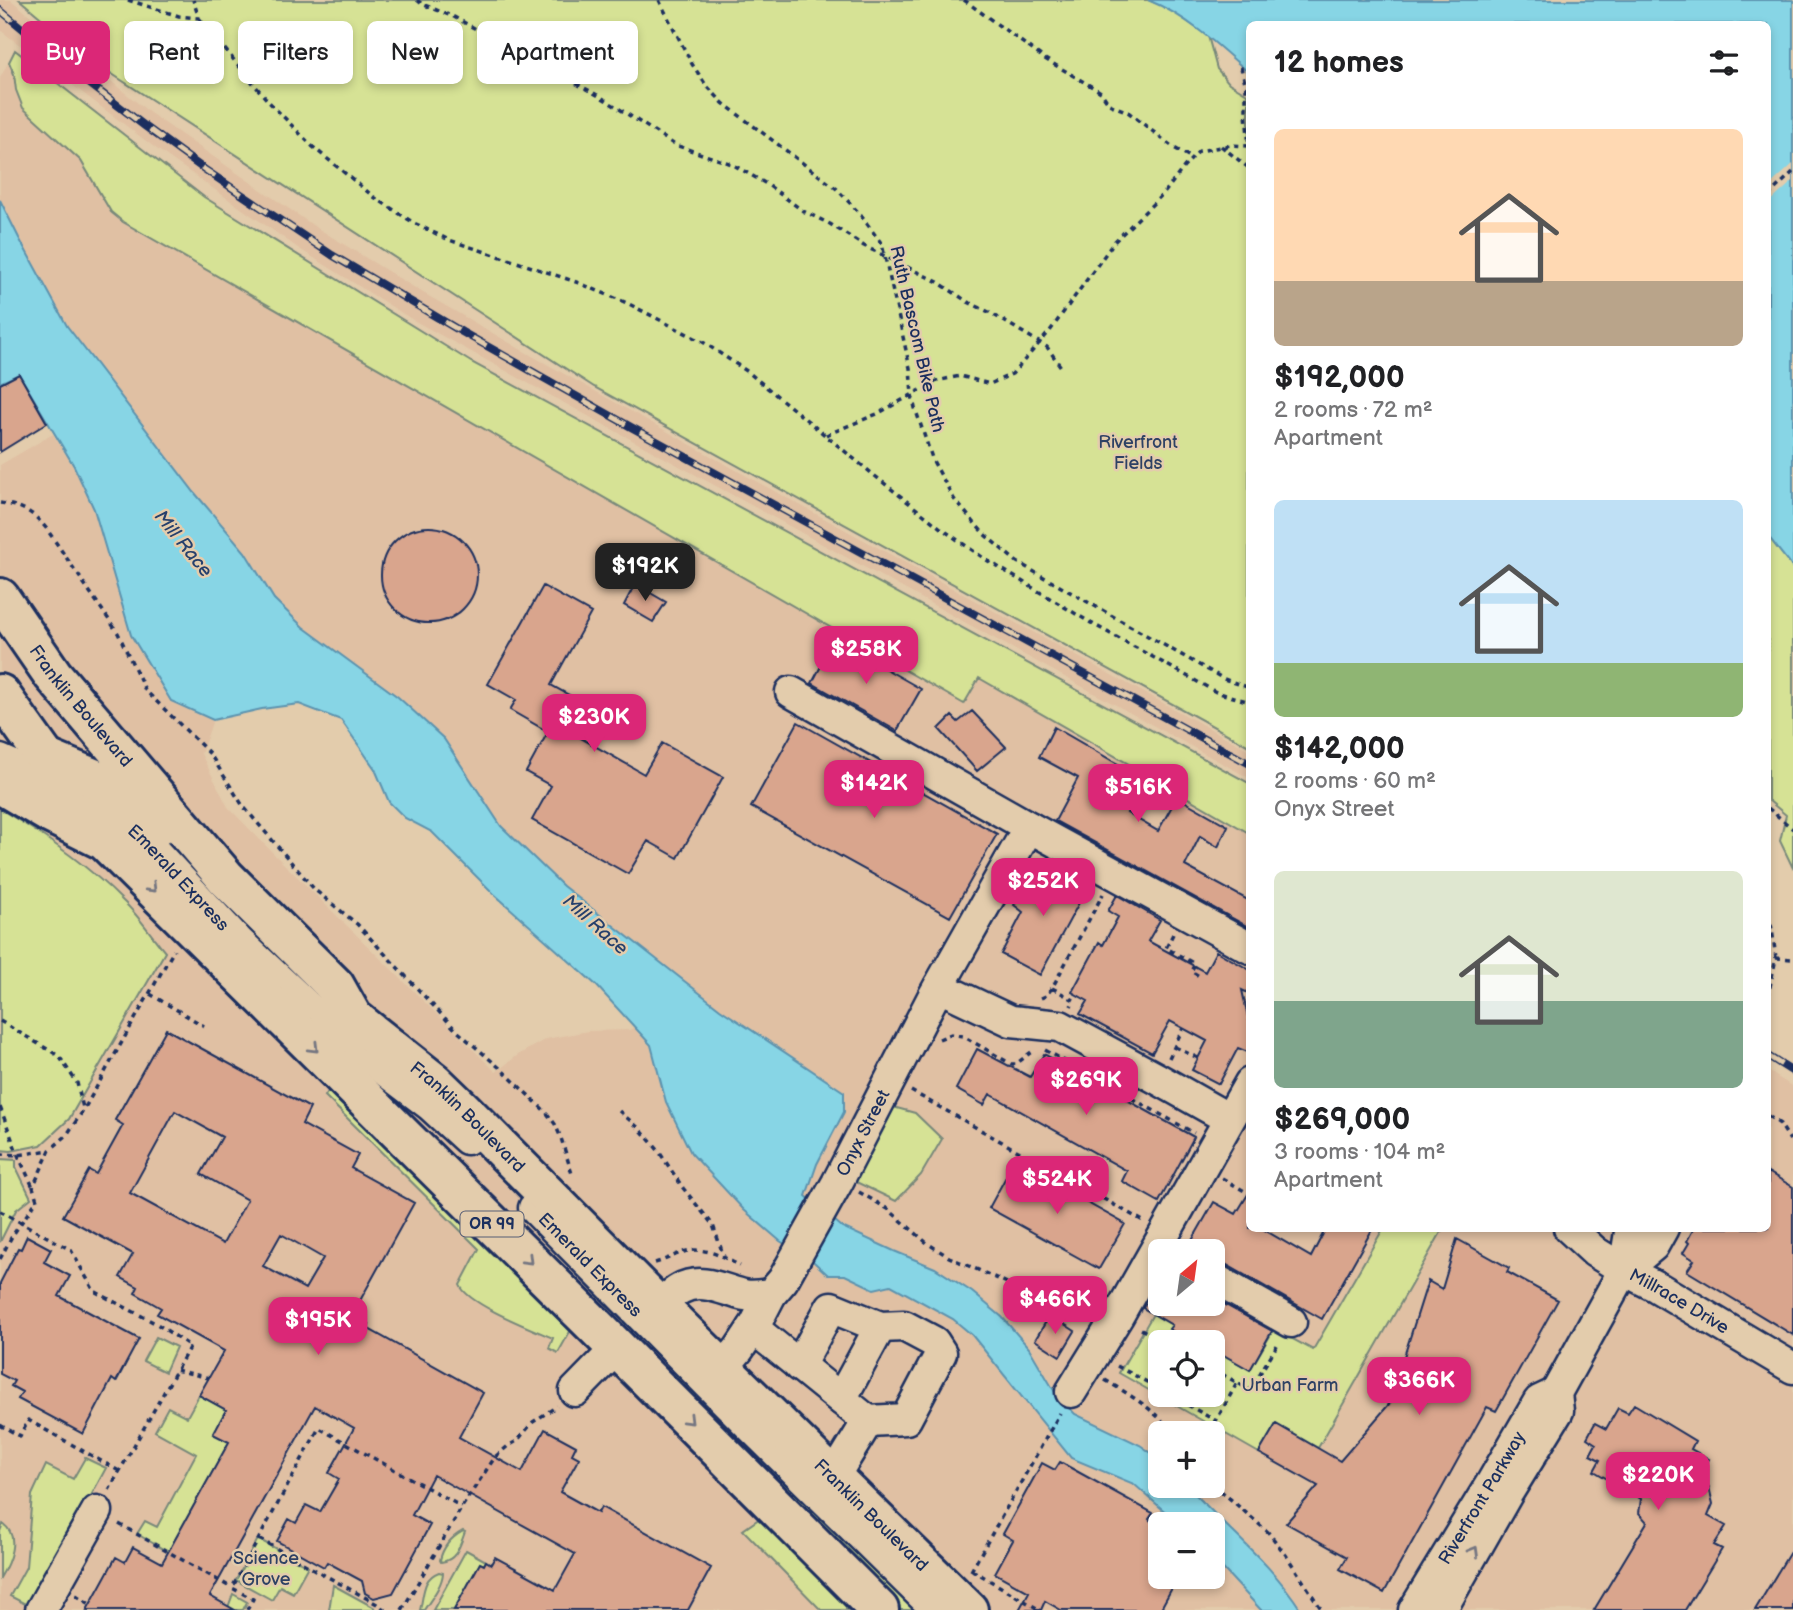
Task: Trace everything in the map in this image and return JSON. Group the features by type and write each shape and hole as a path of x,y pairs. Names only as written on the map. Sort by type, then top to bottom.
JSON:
{"main road":[{"name":"Franklin Boulevard","path":"0,598 53,675 226,878 335,986 353,1018 435,1083 463,1110 651,1314 722,1369 834,1478 967,1595"},
{"name":"OR 99","path":"0,694 104,840 879,1610"},
{"path":"0,741 98,780 119,792 235,918 317,996 353,1018"},
{"path":"0,784 49,813 104,840"},
{"path":"617,1348 651,1314"}],"street":[{"path":"791,692 1246,946"},
{"name":"Emerald Express","path":"0,760 99,804 144,839 239,942 354,1047 430,1105 651,1314 937,1610"},
{"name":"Onyx Street","path":"722,1369 753,1328 832,1193 944,977 1029,827"},
{"path":"944,977 1011,1021 1060,1026 1158,1079 1222,1131"},
{"path":"1164,1239 1246,1090"},
{"name":"Millrace Drive","path":"1573,1232 1595,1252 1624,1270 1793,1368"},
{"name":"Riverfront Parkway","path":"1441,1610 1558,1411 1556,1393 1624,1270 1630,1232"},
{"name":"Riverfront Parkway","path":"1624,1270 1653,1246 1661,1232"},
{"path":"1083,1372 1148,1265"},
{"path":"651,1314 687,1285 698,1284 758,1296 777,1287"},
{"path":"1225,1285 1291,1322"},
{"path":"753,1328 799,1366 868,1421 905,1419 941,1353 934,1342 904,1326 880,1327 831,1307 799,1366"},
{"path":"841,1399 880,1327"},
{"path":"575,1391 617,1348"},
{"name":"Riverfront Parkway","path":"1414,1610 1539,1401 1556,1393"},
{"path":"834,1478 868,1421"},
{"path":"41,1610 97,1511"}],"path":[{"path":"128,0 179,16 199,18"},
{"path":"193,0 199,18 268,101 304,138 374,197 414,223 449,240 627,303 703,342 748,372 942,529 985,559 1091,623 1216,692 1246,701"},
{"path":"417,0 601,97 675,145 732,164 768,185 803,211 830,224 864,246 938,282 1047,347 1061,367"},
{"name":"Ruth Bascom Bike Path","path":"659,0 706,86 723,103 836,189 859,213 882,244 910,368 912,395 933,461 954,499 984,534 1017,562 1224,679 1246,687"},
{"path":"964,0 1045,59 1101,92 1109,104 1128,112 1174,148 1192,158"},
{"path":"1240,64 1245,86 1246,114"},
{"path":"825,435 877,414 937,381 960,376 990,384 1012,374 1040,343 1114,242 1165,192 1199,151 1221,146 1246,146"},
{"path":"1221,146 1246,166"},
{"path":"1771,192 1793,172"},
{"path":"0,503 16,505 38,518 118,633 145,690 211,754 243,806 315,890 357,924 456,1030 546,1112 561,1138 576,1184"},
{"path":"1771,811 1793,829"},
{"path":"1035,1000 1046,996 1052,988 1114,874"},
{"path":"1185,912 1166,947 1195,964 1191,971 1199,976"},
{"path":"1771,925 1776,958 1771,982"},
{"path":"33,1187 50,1150 66,1136 83,1111 175,948"},
{"path":"1776,958 1793,959"},
{"path":"1052,988 1074,1000"},
{"path":"150,994 204,1026"},
{"path":"0,1021 59,1056 77,1083 83,1111"},
{"path":"1158,1079 1183,1028"},
{"path":"909,1044 931,1042 951,1034 963,1036 1011,1064 1016,1064 1033,1050 1045,1050 1222,1131"},
{"path":"1175,1047 1198,1058"},
{"path":"891,1080 1153,1239"},
{"path":"0,1107 37,1200 0,1259"},
{"path":"619,1111 640,1129 658,1150 683,1188 713,1225 724,1257"},
{"path":"1771,1118 1780,1124 1790,1140"},
{"path":"0,1154 18,1155 50,1150"},
{"path":"832,1193 867,1196 888,1209 927,1243 949,1257 1016,1287 1086,1309 1113,1322"},
{"path":"0,1211 71,1250 94,1291 156,1324 190,1346 97,1511 253,1599 247,1610"},
{"path":"1062,1323 1072,1305"},
{"path":"1225,1376 1250,1390 1291,1322"},
{"path":"1083,1372 1122,1368 1148,1382"},
{"path":"176,1370 209,1378"},
{"path":"1083,1372 1136,1398 1164,1421"},
{"path":"1191,1407 1216,1421 1237,1383"},
{"path":"402,1610 461,1507 495,1457 517,1441 533,1422 575,1391"},
{"path":"0,1425 20,1436 28,1420 119,1471"},
{"path":"232,1588 319,1428 461,1507"},
{"path":"967,1595 972,1570 1047,1435"},
{"path":"1225,1494 1268,1532 1322,1610"},
{"path":"258,1539 385,1610"},
{"path":"972,1570 1040,1610"}],"shaded area":[{"path":"0,0 11,0 37,21 21,21 21,46 0,30"},
{"path":"15,50 21,55 21,84 59,84 204,197 471,362 1246,781 1246,1232 1771,1232 1771,1073 1793,1087 1793,1610 0,1610 0,465 53,434 74,466 94,509 131,635 171,701 213,720 201,754 228,807 496,1072 546,1039 588,1031 631,1030 654,990 198,585 0,260 0,78"},
{"path":"110,80 150,113 314,226 420,291 752,479 1246,748 1246,776 413,320 298,248 154,147 71,84 110,84"}],"green space":[{"name":"Riverfront Fields","path":"20,0 1148,0 1168,8 1208,36 1217,69 1229,83 1246,93 1246,744 594,387 127,84 224,84 224,21 124,21 124,82 110,73 110,21 45,21"},
{"path":"15,50 21,55 21,84 59,84 204,197 471,362 1246,781 1246,831 979,678 964,704 123,222 111,212 81,161 23,108 16,90 9,62"},
{"path":"1771,540 1793,568 1793,868 1780,841 1786,815 1771,802"},
{"path":"0,809 80,862 109,887 140,919 165,952 69,1119 41,1145 11,1151 0,1150"},
{"path":"329,1090 572,1328 558,1353 549,1348 553,1338 487,1308 465,1292 460,1285 479,1249 325,1096"},
{"path":"893,1107 915,1113 942,1139 921,1175 896,1201 854,1181"},
{"path":"0,1159 16,1160 16,1167 31,1198 16,1210 0,1242"},
{"name":"Urban Farm","path":"1381,1232 1441,1232 1318,1448 1276,1424 1259,1453 1225,1434 1225,1421 1203,1421 1178,1407 1225,1407 1225,1356 1250,1370 1274,1329 1313,1350"},
{"path":"1152,1316 1172,1325 1170,1330 1148,1330 1148,1390 1119,1373"},
{"path":"156,1337 176,1347 165,1372 143,1361"},
{"path":"679,1367 928,1610 899,1610 666,1379"},
{"path":"199,1395 226,1410 214,1433 229,1442 172,1545 179,1558 137,1534 145,1521 157,1527 196,1454 155,1431 168,1407 187,1417"},
{"path":"85,1458 106,1468 31,1607 10,1596 26,1567 32,1495 46,1465 73,1479"},
{"path":"763,1516 852,1610 821,1610 743,1530"},
{"path":"3,1524 11,1535 12,1550 0,1578 0,1531"},
{"path":"465,1532 457,1551 451,1558 441,1562 441,1555 446,1547"},
{"name":"Science Grove","path":"258,1539 308,1566 293,1593 280,1586 272,1600 236,1580"},
{"path":"466,1550 486,1561 484,1565 480,1563 454,1610 433,1610"},
{"path":"439,1572 443,1573 438,1588 424,1610 420,1610 429,1578"},
{"path":"333,1585 375,1608 374,1610 329,1610"},
{"path":"233,1594 247,1602 243,1610 227,1610"}],"water":[{"path":"1148,0 1793,0 1793,568 1771,540 1771,21 1246,21 1246,70 1189,23"},
{"name":"Mill Race","path":"0,200 67,326 194,492 245,552 274,599 303,627 398,697 444,739 501,826 563,886 720,1009 844,1092 844,1112 817,1164 806,1196 842,1227 935,1268 972,1292 1002,1317 1029,1348 1056,1394 1075,1414 1148,1451 1148,1496 1134,1484 1071,1458 972,1335 953,1319 891,1285 874,1289 845,1275 828,1275 814,1262 780,1241 744,1210 691,1153 666,1102 651,1045 596,985 493,893 432,832 405,818 389,802 375,769 341,720 299,704 213,720 171,701 131,635 94,509 74,466 19,374 0,383"},
{"path":"1150,1498 1199,1498 1213,1512 1166,1512"},
{"path":"1225,1524 1261,1560 1301,1610 1261,1610 1225,1571"}],"pier":[{"path":"1793,164 1793,181 1771,201 1771,184"}],"building":[{"path":"19,374 47,423 0,452 0,384"},
{"path":"429,527 447,531 463,541 473,557 477,575 473,593 463,609 447,619 429,623 411,619 395,609 385,593 381,575 385,557 395,541 411,531"},
{"path":"635,584 666,602 653,622 624,605"},
{"path":"543,586 591,613 551,685 596,710 581,738 644,774 662,743 723,777 678,858 648,841 628,874 532,820 551,786 526,772 548,732 510,710 516,700 488,684"},
{"path":"835,640 921,689 897,731 812,683"},
{"path":"972,711 1006,747 977,771 939,729 952,716 958,722"},
{"path":"798,722 997,834 950,917 751,807"},
{"path":"1054,727 1142,778 1127,813 1158,831 1177,797 1228,826 1218,847 1200,836 1185,866 1246,899 1246,926 1055,821 1078,778 1039,757"},
{"path":"1050,867 1087,888 1040,975 1001,954 1023,912 1014,905 1034,870 1044,875"},
{"path":"1117,895 1160,920 1148,941 1205,972 1216,951 1246,968 1246,992 1242,990 1246,1008 1246,1051 1238,1048 1219,1084 1192,1070 1207,1041 1170,1021 1152,1053 1080,1014 1088,1001 1072,992 1099,942 1103,945 1118,917 1108,911"},
{"path":"166,1029 310,1108 302,1124 358,1155 351,1168 414,1203 352,1315 369,1324 367,1328 483,1393 459,1437 522,1472 545,1429 576,1446 572,1454 579,1458 560,1492 598,1513 601,1507 711,1568 688,1610 454,1610 480,1563 484,1565 486,1561 491,1564 495,1557 555,1590 575,1554 433,1475 412,1515 430,1525 393,1593 374,1598 365,1593 362,1581 327,1562 324,1567 277,1541 289,1519 296,1523 306,1505 320,1512 339,1479 329,1473 354,1428 315,1406 210,1596 235,1610 87,1610 116,1557 125,1562 133,1547 162,1563 229,1442 213,1434 226,1410 199,1395 224,1351 157,1314 161,1308 135,1293 138,1287 120,1277 133,1254 63,1216 89,1170 96,1174 123,1125 115,1120","holes":["175,1111 222,1137 201,1174 247,1200 223,1244 130,1193","281,1234 323,1258 305,1289 263,1266"]},
{"path":"977,1049 1030,1077 1044,1054 1194,1137 1159,1202 1122,1181 1127,1171 990,1094 984,1105 956,1089"},
{"path":"1014,1162 1125,1224 1099,1269 989,1208"},
{"path":"1771,1174 1793,1187 1793,1335 1687,1271 1694,1260 1683,1253 1689,1243 1687,1241 1692,1232 1771,1232"},
{"path":"1246,1198 1246,1232 1268,1232 1311,1257 1324,1232 1371,1232 1322,1319 1225,1264 1225,1239 1193,1239 1214,1202 1236,1214"},
{"path":"27,1236 51,1249 44,1262 70,1276 59,1296 139,1339 116,1382 112,1379 83,1434 18,1399 22,1392 11,1386 14,1381 0,1374 0,1283"},
{"path":"1457,1239 1509,1268 1507,1272 1558,1300 1496,1411 1487,1407 1384,1593 1340,1569 1347,1557 1286,1523 1318,1486 1259,1453 1276,1424 1340,1461 1416,1373 1401,1366 1428,1281 1442,1289"},
{"path":"1225,1305 1272,1331 1250,1370 1225,1356 1225,1330 1171,1330 1172,1325 1157,1316 1225,1316"},
{"path":"1050,1315 1075,1331 1060,1356 1035,1340"},
{"path":"1634,1404 1695,1441 1691,1449 1709,1459 1698,1477 1709,1487 1713,1504 1708,1516 1726,1526 1714,1545 1722,1549 1685,1610 1594,1610 1647,1522 1639,1513 1641,1499 1594,1471 1600,1460 1590,1455 1596,1444 1587,1438 1595,1423 1606,1429 1618,1408 1628,1413"},
{"path":"1060,1462 1151,1512 1148,1512 1148,1589 1171,1589 1160,1610 1061,1610 1045,1601 1041,1610 1019,1610 1029,1592 995,1573 1013,1540 1003,1534 1042,1463 1055,1470"},
{"path":"1793,1547 1793,1610 1755,1610"}],"railway":[{"path":"0,10 146,127 332,255 631,427 1246,762"},
{"path":"1771,1058 1793,1072"}]}
